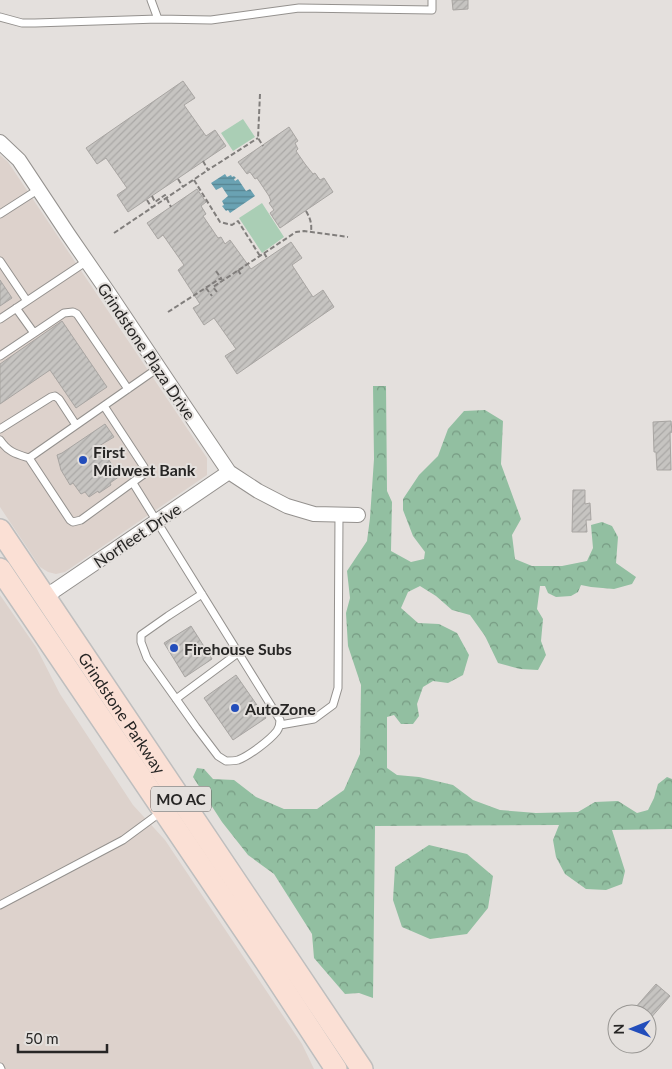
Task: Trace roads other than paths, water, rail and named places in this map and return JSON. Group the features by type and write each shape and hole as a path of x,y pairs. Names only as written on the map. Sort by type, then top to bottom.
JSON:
{"main road":[{"name":"Grindstone Parkway","path":"0,530 362,1069"},
{"name":"Grindstone Parkway","path":"0,569 336,1069"}],"street":[{"name":"Grindstone Plaza Drive","path":"0,142 19,160 229,472 258,491 287,506 314,514 358,515"},
{"name":"Norfleet Drive","path":"45,597 229,472"}],"lane":[{"path":"151,0 158,19"},
{"path":"0,17 22,23 35,24 158,19 211,20 299,8 432,10 432,0"},
{"path":"0,214 38,189"},
{"path":"0,261 27,301"},
{"path":"0,319 87,261"},
{"path":"16,308 34,333"},
{"path":"0,356 64,313 73,312 77,314 128,389"},
{"path":"29,458 158,368"},
{"path":"0,429 55,396 59,399 76,426"},
{"path":"0,440 7,450 29,458 70,520 73,522 81,520 133,483 145,471 104,406"},
{"path":"133,483 157,521 202,594 238,653 280,720 277,731 258,748 236,761 226,762 218,756 147,658 141,642 141,635 202,594"},
{"path":"280,725 314,719 333,705 338,688 339,515"},
{"path":"176,699 238,653"},
{"path":"0,905 123,840 163,811"}],"water":[{"path":"225,174 227,177 234,176 236,178 234,179 235,181 238,179 246,191 250,189 255,196 230,213 222,206 224,205 222,201 228,196 222,187 216,190 211,183"}],"place":[{"name":"First Midwest Bank","path":"83,460"},
{"name":"Firehouse Subs","path":"174,648"},
{"name":"AutoZone","path":"235,708"}]}
